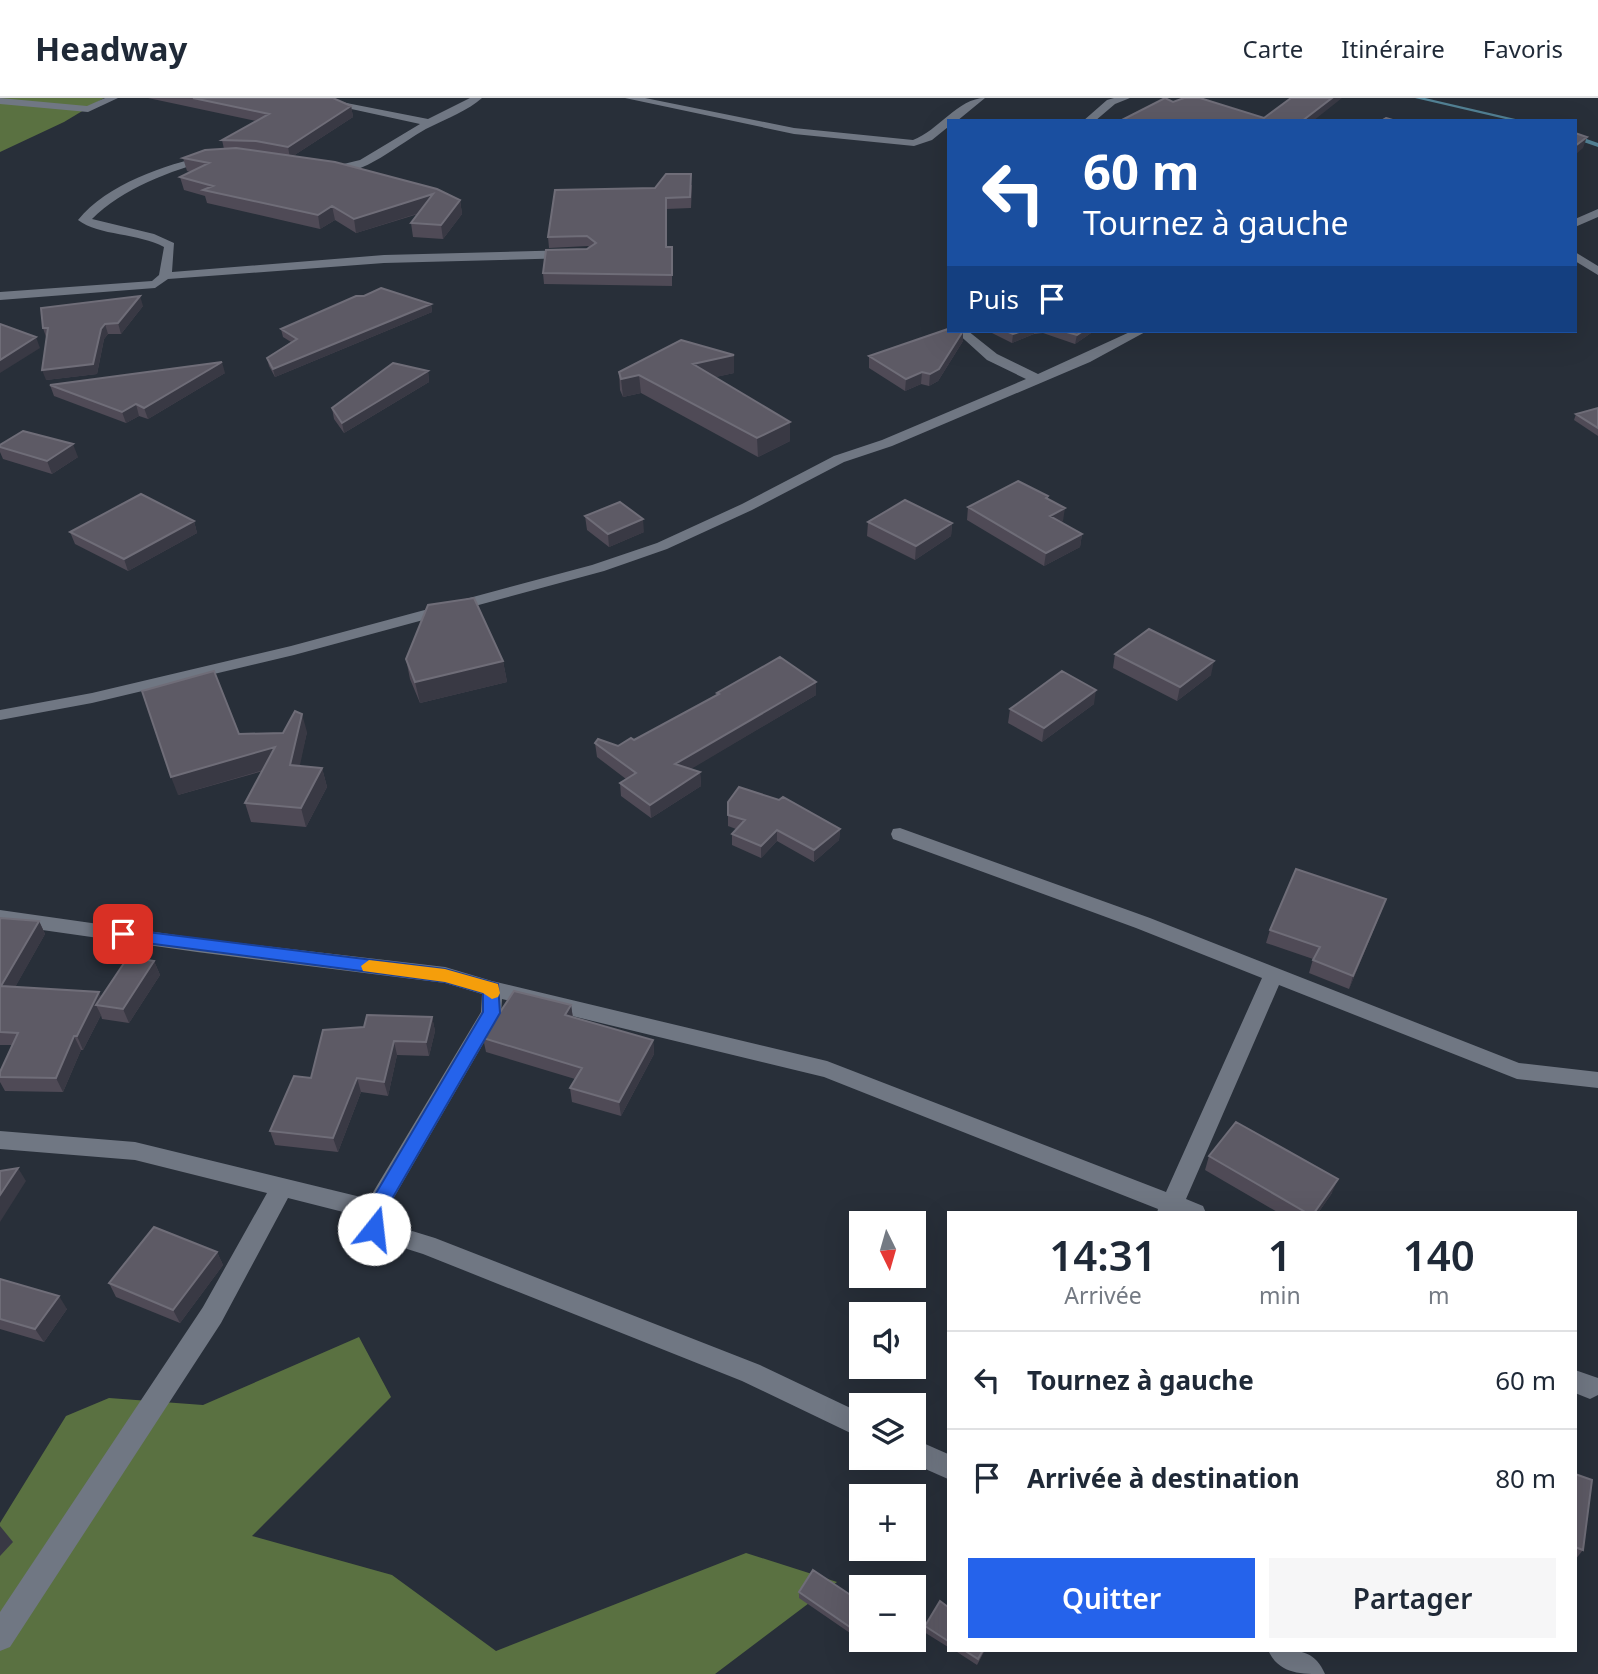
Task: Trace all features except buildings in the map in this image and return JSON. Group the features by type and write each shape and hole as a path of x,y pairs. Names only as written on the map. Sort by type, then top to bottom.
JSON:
{"street":[{"path":"0,101 88,109 113,98"},
{"path":"306,98 431,123"},
{"path":"311,166 332,170 371,159 477,98"},
{"path":"630,98 794,131 914,143 928,138 947,123"},
{"path":"952,119 980,98"},
{"path":"1090,119 1106,101 1125,98"},
{"path":"165,276 170,246 161,240 130,231 101,228 84,220 92,209 178,166 218,156"},
{"path":"1578,220 1598,212"},
{"path":"1578,220 1598,223"},
{"path":"0,296 155,284 165,276 384,259 589,253"},
{"path":"1577,257 1598,271"},
{"path":"963,333 992,357 1037,379"},
{"path":"0,715 92,698 232,665 412,620 598,568 662,546 747,507 839,459 887,443 1137,333"},
{"path":"900,834 1143,923 1517,1072 1598,1080"},
{"path":"0,917 197,945 445,975 492,989 827,1069 1170,1208 1273,976"},
{"path":"492,989 491,1013 375,1210 374,1229 427,1245 751,1373 849,1420"},
{"path":"0,1140 135,1151 375,1210"},
{"path":"0,1637 212,1315 282,1187"},
{"path":"926,1457 947,1467"},
{"path":"1284,1652 1311,1674"}],"green space":[{"path":"0,98 104,98 64,122 0,152"},
{"path":"359,1337 391,1397 252,1536 392,1575 496,1651 746,1553 837,1582 715,1674 0,1674 0,1523 66,1416 109,1398 203,1405"}],"waterway":[{"path":"1418,98 1513,119"},
{"path":"1577,138 1598,145"}],"slow traffic":[{"path":"369,966 445,975 492,989 492,993"}],"route":[{"path":"123,934 445,975 492,989 491,1013 375,1210 374,1229"}]}
